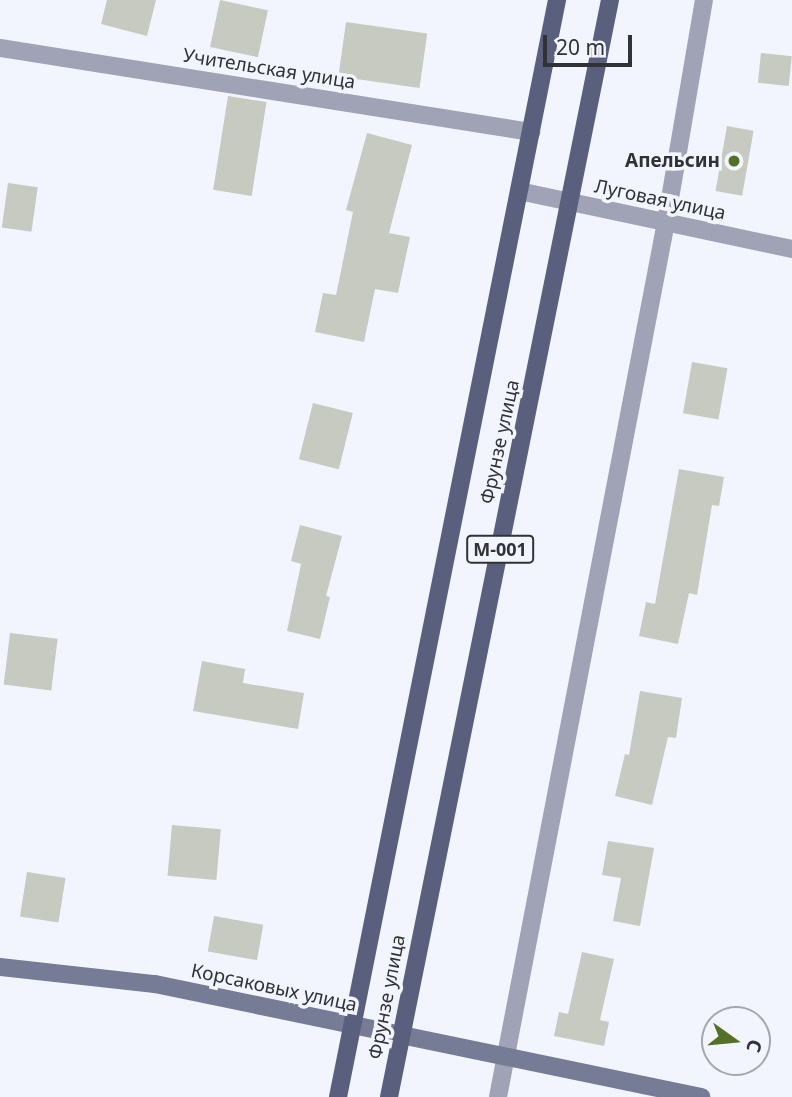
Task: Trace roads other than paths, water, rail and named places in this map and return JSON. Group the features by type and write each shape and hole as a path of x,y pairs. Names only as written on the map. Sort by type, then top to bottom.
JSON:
{"main road":[{"name":"Фрунзе улица","path":"338,1097 557,0"},
{"name":"Фрунзе улица","path":"389,1097 610,0"}],"street":[{"path":"498,1097 666,222 704,0"},
{"name":"Учительская улица","path":"0,48 531,132"},
{"name":"Луговая улица","path":"519,191 792,249"},
{"name":"Корсаковых улица","path":"0,967 155,984 352,1027 701,1097"}],"place":[{"name":"Апельсин","path":"734,161"}]}
